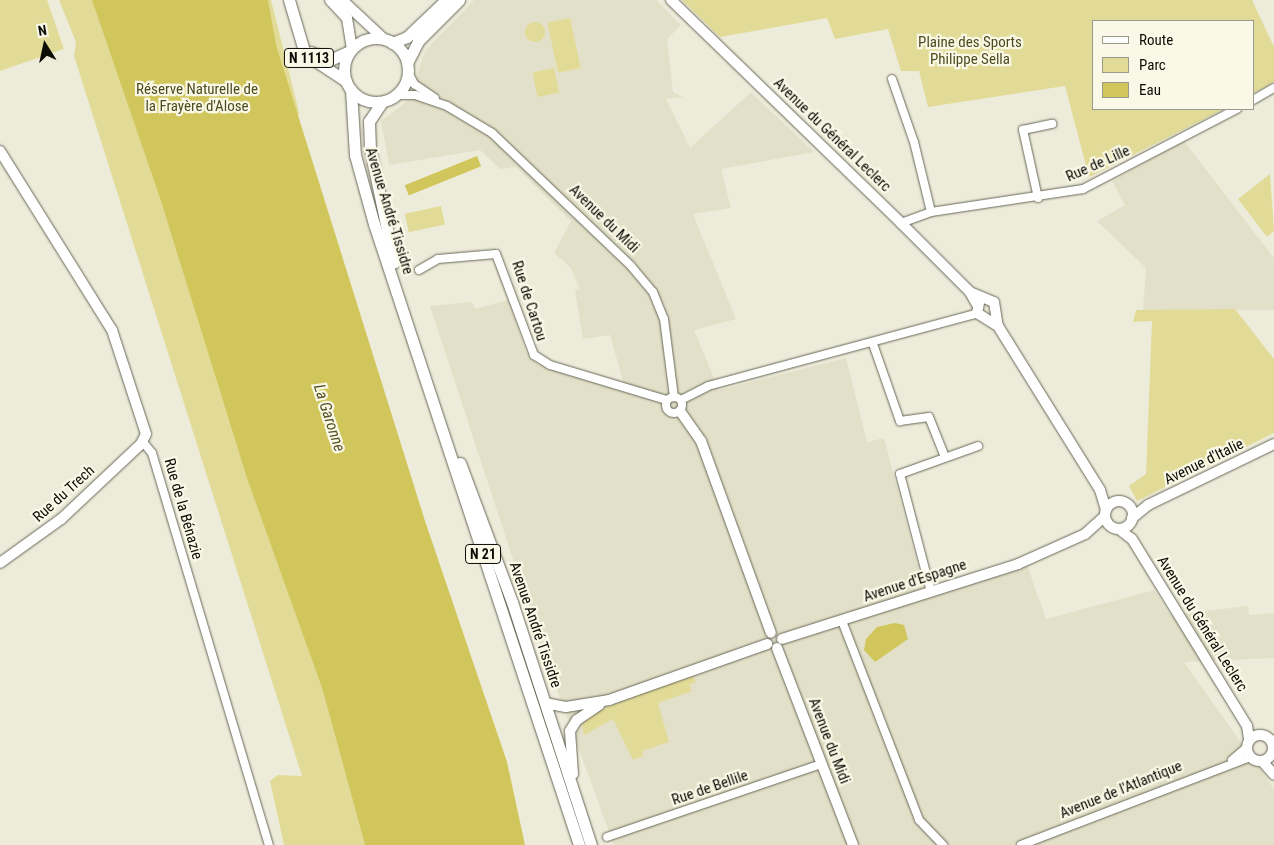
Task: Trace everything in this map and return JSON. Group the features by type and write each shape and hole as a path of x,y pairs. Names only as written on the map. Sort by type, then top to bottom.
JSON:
{"main road":[{"name":"N 1113","path":"289,0 305,54 348,86"},
{"path":"446,0 407,37 388,41 367,39 351,50 348,86 366,100 382,102 397,95 418,41 459,0"},
{"name":"N 1113","path":"294,17 317,58 336,60 351,50"},
{"path":"388,41 407,67"},
{"name":"Avenue André Tissidre","path":"348,86 356,162 430,390 587,844"},
{"name":"Avenue André Tissidre","path":"382,102 369,121 370,149 404,308"},
{"name":"Avenue André Tissidre","path":"430,390 472,493 546,703 587,844"}],"street":[{"path":"330,0 347,18 351,50"},
{"path":"342,0 388,41"},
{"name":"Avenue du Général Leclerc","path":"671,0 901,222 970,292 977,308 998,326 1103,494 1106,513 1116,528 1132,538 1246,726 1248,748"},
{"name":"Avenue du Midi","path":"407,67 414,84 495,135 648,284 666,328 674,399 680,411"},
{"path":"892,79 915,143 931,212"},
{"path":"1254,99 1274,88"},
{"name":"Avenue du Midi","path":"397,95 415,95 447,106"},
{"name":"Rue de Lille","path":"901,222 931,212 1038,198 1083,189 1235,110"},
{"path":"1038,198 1023,130 1052,124"},
{"name":"Rue de la Bénazie","path":"0,151 34,210 118,343 145,430 143,442 152,453 270,845"},
{"name":"Rue de Cartou","path":"419,270 438,260 496,254 534,355 550,365 674,399"},
{"path":"780,644 771,633 701,440 680,411 669,411 674,399 702,388 873,344 977,308 993,300 995,311 977,308"},
{"name":"Avenue du Général Leclerc","path":"995,311 998,326"},
{"path":"873,344 900,422 929,417 945,458"},
{"name":"Rue du Trech","path":"0,563 61,519 143,442"},
{"name":"Avenue d'Italie","path":"1116,528 1131,521 1146,506 1274,444"},
{"path":"931,592 900,474 978,446"},
{"path":"1103,494 1123,503 1146,506"},
{"path":"1085,534 1106,513 1123,503"},
{"name":"Avenue du Général Leclerc","path":"1123,503 1131,521 1132,538"},
{"path":"1085,534 1116,528"},
{"name":"Avenue d'Espagne","path":"780,644 1055,549 1085,534"},
{"path":"842,621 919,820 943,845"},
{"path":"767,644 771,633"},
{"path":"546,703 566,707 608,700 767,644 780,644"},
{"name":"Avenue du Midi","path":"780,644 853,845"},
{"path":"587,844 568,750 577,720 608,700"},
{"name":"Avenue du Général Leclerc","path":"1246,726 1259,734 1271,751"},
{"path":"1248,748 1259,734"},
{"path":"1248,748 1271,751 1274,775"},
{"name":"Avenue de l'Atlantique","path":"1021,845 1230,761 1248,748"},
{"name":"Rue de Bellile","path":"607,837 822,764"}],"shaded area":[{"path":"474,0 656,0 681,25 667,39 673,92 683,97 666,99 690,148 751,92 814,152 721,169 731,208 693,214 736,319 694,330 719,390 846,358 867,442 884,438 926,598 1027,565 1046,619 1154,590 1170,615 1248,606 1249,615 1274,613 1274,658 1184,662 1274,789 1274,845 614,845 545,657 430,306 472,302 475,309 508,300 527,355 537,364 626,392 610,335 583,339 575,291 580,289 570,267 554,253 571,221 516,167 500,169 480,150 389,165 381,121 409,100 425,51"},
{"path":"1184,141 1274,258 1274,310 1143,310 1146,268 1097,221 1125,205 1112,181"}],"green space":[{"path":"0,0 47,0 64,49 0,71"},
{"name":"Réserve Naturelle de la Frayère d'Alose","path":"59,0 271,0 299,112 237,445 322,688 365,845 284,845 270,781 278,775 302,776 74,56 76,42"},
{"name":"Plaine des Sports Philippe Sella","path":"682,0 1252,0 1274,47 1274,82 1254,92 1254,20 1092,20 1092,110 1222,110 1089,177 1065,86 928,107 919,71 901,71 888,29 835,39 827,18 720,37"},
{"path":"570,18 581,68 558,73 548,23"},
{"path":"535,22 542,25 545,32 542,39 535,42 528,39 525,32 528,25"},
{"path":"554,68 559,92 538,97 532,73"},
{"path":"1270,174 1274,231 1267,237 1238,199"},
{"path":"441,206 445,225 409,232 405,214"},
{"path":"1235,309 1274,359 1274,433 1137,501 1129,486 1146,474 1152,321 1133,322 1136,310"},
{"path":"691,674 696,682 689,685 692,691 658,703 669,742 642,751 643,756 633,760 613,719 584,735 582,724 588,715"}],"water":[{"name":"La Garonne","path":"92,0 268,0 276,45 425,521 507,762 525,845 365,845 322,688 247,478 161,201"},
{"path":"477,156 481,166 409,195 405,185"},
{"path":"895,623 904,625 908,639 875,662 864,650 866,639 877,627"}]}
